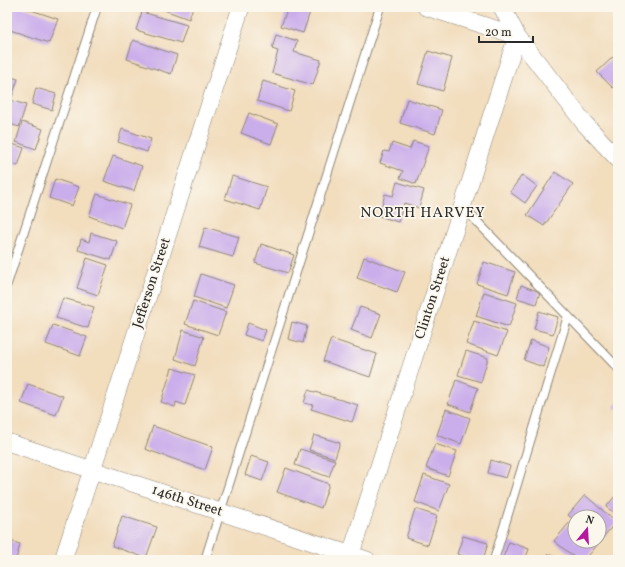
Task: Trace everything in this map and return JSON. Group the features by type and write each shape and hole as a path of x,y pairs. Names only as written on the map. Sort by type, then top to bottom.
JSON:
{"street":[{"name":"Jefferson Street","path":"63,560 241,7"},
{"path":"426,7 517,36"},
{"path":"502,7 517,36 585,124 618,159"},
{"name":"Clinton Street","path":"350,557 517,36"},
{"name":"146th Street","path":"7,442 220,512 350,557 367,560"}],"lane":[{"path":"7,284 97,7"},
{"path":"205,560 380,7"},
{"path":"462,206 618,368"},
{"path":"494,560 568,316"}],"building":[{"path":"7,7 22,7 58,19 49,43 7,29"},
{"path":"156,7 193,7 189,19"},
{"path":"288,7 304,7 311,9 303,33 281,26"},
{"path":"142,12 187,25 181,43 136,30"},
{"path":"276,34 297,41 294,52 321,60 313,85 272,73 278,51 272,49"},
{"path":"133,40 177,55 171,74 127,59"},
{"path":"428,51 452,58 443,91 418,84"},
{"path":"614,56 618,60 618,82 613,88 597,72"},
{"path":"7,76 18,79 12,97 7,96"},
{"path":"263,81 295,91 289,111 257,101"},
{"path":"36,88 56,94 52,110 32,104"},
{"path":"7,99 26,105 19,127 7,123"},
{"path":"407,99 442,110 435,134 400,123"},
{"path":"249,113 278,124 271,144 241,133"},
{"path":"22,122 43,129 36,149 16,142"},
{"path":"122,129 151,139 147,152 118,142"},
{"path":"413,141 429,146 416,184 400,178 403,171 380,163 384,151 389,152 392,143 410,149"},
{"path":"7,142 24,148 18,166 7,162"},
{"path":"113,156 142,166 134,191 104,181"},
{"path":"555,172 573,184 544,226 527,215"},
{"path":"522,175 537,186 525,203 510,192"},
{"path":"232,176 267,187 260,210 225,199"},
{"path":"55,179 79,187 72,206 49,198"},
{"path":"397,182 424,190 419,208 404,203 398,222 379,216 385,194 393,196"},
{"path":"97,194 130,205 122,228 89,216"},
{"path":"205,227 239,237 233,257 199,247"},
{"path":"91,233 117,241 111,260 78,250 81,239 89,242"},
{"path":"261,244 294,255 288,273 255,263"},
{"path":"364,257 405,272 397,292 357,278"},
{"path":"87,258 108,265 98,295 77,288"},
{"path":"484,262 515,272 508,294 477,284"},
{"path":"201,274 234,285 226,308 194,297"},
{"path":"521,285 540,292 536,304 517,298"},
{"path":"484,292 517,303 509,327 476,316"},
{"path":"63,298 94,307 88,328 56,318"},
{"path":"193,301 226,312 218,335 185,324"},
{"path":"360,307 381,314 372,338 351,330"},
{"path":"539,311 558,317 553,334 534,329"},
{"path":"474,321 507,332 498,355 466,344"},
{"path":"292,322 307,326 303,343 288,339"},
{"path":"248,323 266,330 262,341 244,335"},
{"path":"53,325 87,337 80,356 46,344"},
{"path":"183,330 204,337 195,366 175,359"},
{"path":"331,339 377,354 370,377 323,361"},
{"path":"531,340 549,347 543,367 524,360"},
{"path":"466,351 488,358 481,382 458,375"},
{"path":"172,368 195,375 185,405 176,402 175,407 161,402"},
{"path":"456,380 478,388 470,412 448,404"},
{"path":"28,384 63,396 56,415 21,403"},
{"path":"308,390 358,405 352,422 311,409 313,405 304,403"},
{"path":"618,402 618,410 614,407"},
{"path":"446,409 470,418 461,444 437,435"},
{"path":"153,426 213,447 205,470 145,449"},
{"path":"314,435 340,443 335,458 309,450"},
{"path":"435,444 457,451 448,476 426,468"},
{"path":"300,449 335,460 329,477 295,465"},
{"path":"251,456 269,462 262,481 245,475"},
{"path":"491,460 510,466 506,478 488,473"},
{"path":"286,468 329,484 321,508 277,492"},
{"path":"424,475 449,484 439,511 415,502"},
{"path":"585,495 601,509 573,509"},
{"path":"616,495 618,496 618,516 606,507"},
{"path":"415,509 437,516 428,545 406,538"},
{"path":"607,514 616,522 607,533"},
{"path":"122,516 157,527 146,558 112,546"},
{"path":"567,526 567,549 594,549 585,560 578,560 554,541"},
{"path":"463,536 488,543 483,560 476,560 457,554"},
{"path":"7,540 20,544 16,560 7,560"},
{"path":"509,542 529,549 525,560 502,560"},
{"path":"549,554 560,560 546,560"}],"district":[{"name":"NORTH HARVEY","path":"423,213"}]}
